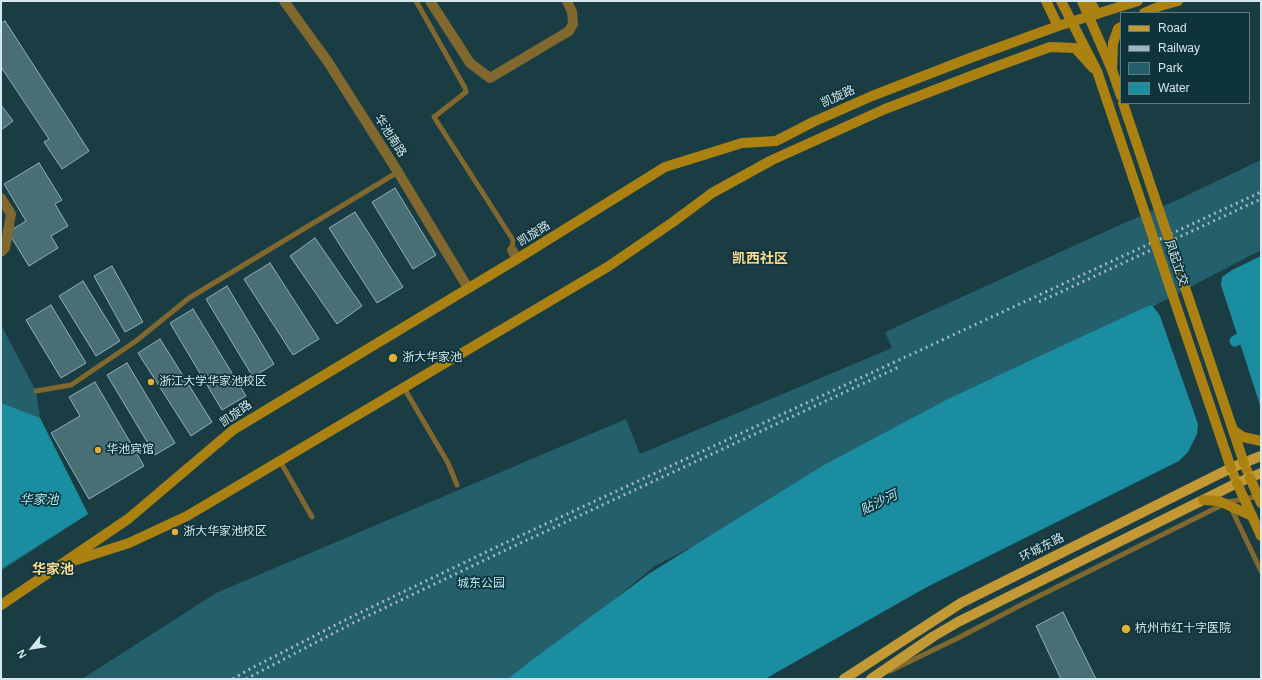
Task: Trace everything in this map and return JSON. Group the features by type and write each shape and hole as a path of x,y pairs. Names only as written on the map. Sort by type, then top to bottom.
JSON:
{"main road":[{"path":"1046,1 1058,26"},
{"name":"凤起立交","path":"1061,1 1097,71 1237,483 1261,536"},
{"path":"1082,1 1112,70 1120,93"},
{"path":"1090,1 1097,14"},
{"name":"凯旋路","path":"1,605 128,519 234,430 468,288 514,255 665,167 742,142 776,141 813,122 872,96 970,58 1058,26 1138,1"},
{"path":"1146,12 1178,1"},
{"path":"1112,70 1112,43 1120,27"},
{"path":"62,564 129,543 187,516 609,266 712,193 772,160 885,109 992,68 1050,48 1075,48 1097,71"},
{"name":"凤起立交","path":"1123,104 1244,463 1261,503"},
{"path":"1233,430 1244,437 1261,441"},
{"name":"环城东路","path":"844,679 928,623 961,603 1232,468 1261,456"},
{"path":"872,679 934,636 958,622 1237,483 1261,473"},
{"path":"1203,500 1219,501 1252,516"}],"street":[{"name":"华池南路","path":"284,1 328,62 398,172 468,288"},
{"path":"430,1 470,63 490,78 569,32 573,24 572,12 567,1"},
{"path":"1,198 11,214 5,248 1,252"}],"lane":[{"path":"416,1 466,92 434,117 513,240 514,255"},
{"path":"36,391 71,385 136,341 189,298 398,172"},
{"path":"404,388 448,463 457,485"},
{"path":"280,462 312,517"},
{"path":"872,679 960,637 1228,502 1261,496"},
{"path":"1228,502 1261,571"}],"green space":[{"name":"城东公园","path":"1261,160 1261,250 655,566 516,679 82,679 216,593 626,419 640,454 892,348 885,332 1171,203"},
{"name":"华家池","path":"1,325 36,391 40,418 88,514 1,571"}],"water":[{"path":"1261,256 1261,408 1221,285 1222,277 1232,270"},
{"path":"1152,305 1160,316 1198,424 1197,434 1188,452 1179,461 925,588 765,679 508,679 650,573 824,465 948,399"},
{"name":"华家池","path":"1,403 40,418 88,514 1,569"}],"building":[{"path":"5,21 89,151 62,169 44,142 49,139 1,67 1,23"},
{"path":"1,105 13,121 1,130"},
{"path":"39,163 62,200 55,204 68,226 51,236 58,248 29,266 8,232 26,221 4,184"},
{"path":"395,188 436,255 413,269 372,202"},
{"path":"355,212 403,287 377,303 329,228"},
{"path":"315,238 362,306 337,324 290,256"},
{"path":"270,263 319,339 293,355 244,279"},
{"path":"112,266 143,322 125,332 94,276"},
{"path":"83,281 120,341 96,356 59,296"},
{"path":"227,286 274,364 253,377 206,299"},
{"path":"51,305 86,363 61,378 26,320"},
{"path":"193,309 246,396 222,410 170,323"},
{"path":"160,339 212,422 191,436 138,353"},
{"path":"127,363 175,443 155,455 107,375"},
{"name":"华池宾馆","path":"95,382 144,466 89,499 51,433 80,416 69,397"},
{"path":"1063,612 1096,679 1061,679 1036,626"}],"waterway":[{"name":"贴沙河","path":"1235,341 1261,328"}],"railway":[{"path":"233,679 353,616 509,541 1261,192"},
{"path":"1039,302 1261,199"},
{"path":"246,679 353,623 510,548 901,366"}],"place":[{"name":"浙大华家池","path":"393,358"},
{"name":"浙江大学华家池校区","path":"151,382"},
{"name":"华池宾馆","path":"98,450"},
{"name":"浙大华家池校区","path":"175,532"},
{"name":"杭州市红十字医院","path":"1126,629"}],"district":[{"name":"凯西社区","path":"760,259"},
{"name":"华家池","path":"53,570"}]}
